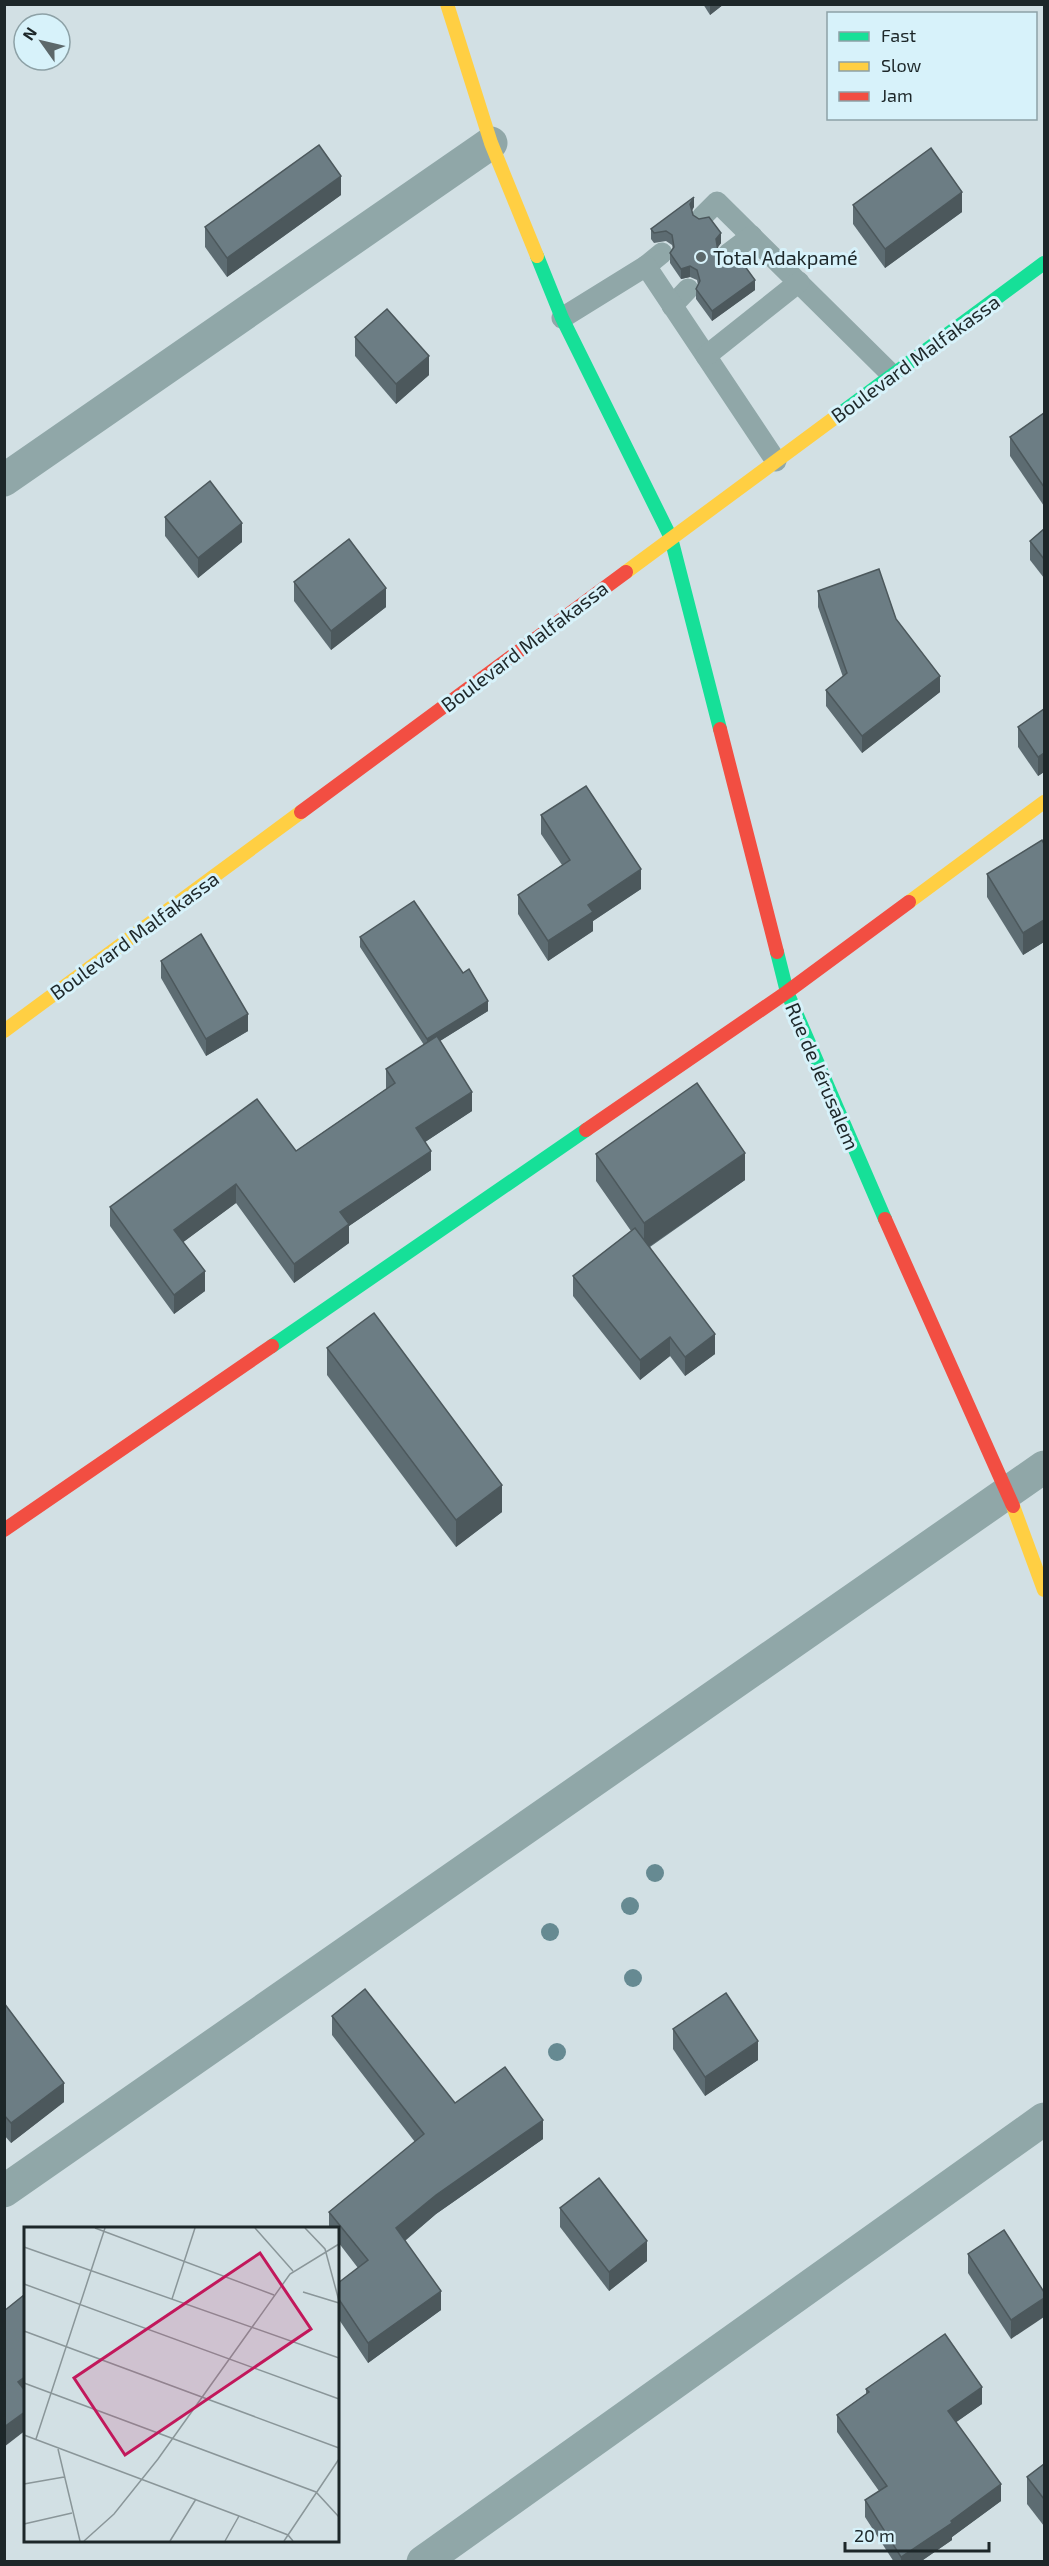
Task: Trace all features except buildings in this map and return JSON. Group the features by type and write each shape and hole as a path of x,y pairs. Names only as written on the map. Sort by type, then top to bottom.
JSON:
{"street":[{"name":"Rue de Jérusalem","path":"447,4 491,143 562,318 671,538 787,992 903,1261 1008,1494 1044,1590"},
{"path":"4,480 491,143"},
{"name":"Boulevard Malfakassa","path":"4,1030 1044,262"},
{"path":"4,1530 787,992 1044,802"},
{"path":"4,2191 1044,1467"},
{"path":"423,2562 1044,2119"}],"lane":[{"path":"702,218 717,202 892,375"},
{"path":"728,254 752,236"},
{"path":"562,318 654,260 672,306 776,460"},
{"path":"706,356 799,282"},
{"path":"672,306 688,289"}],"traffic: fast":[{"path":"537,256 562,318 671,538 720,729"},
{"path":"837,416 1044,263"},
{"path":"777,952 787,992 885,1219"},
{"path":"272,1346 586,1130"}],"traffic: slow":[{"path":"447,4 491,143 537,256"},
{"path":"626,572 837,416"},
{"path":"909,902 1044,802"},
{"path":"4,1031 301,812"},
{"path":"1013,1506 1044,1590"}],"traffic: jam":[{"path":"301,812 626,572"},
{"path":"720,729 777,952"},
{"path":"586,1130 787,992 909,902"},
{"path":"885,1219 1013,1506"},
{"path":"4,1530 272,1346"}],"place":[{"name":"Total Adakpamé","path":"701,257"}]}
